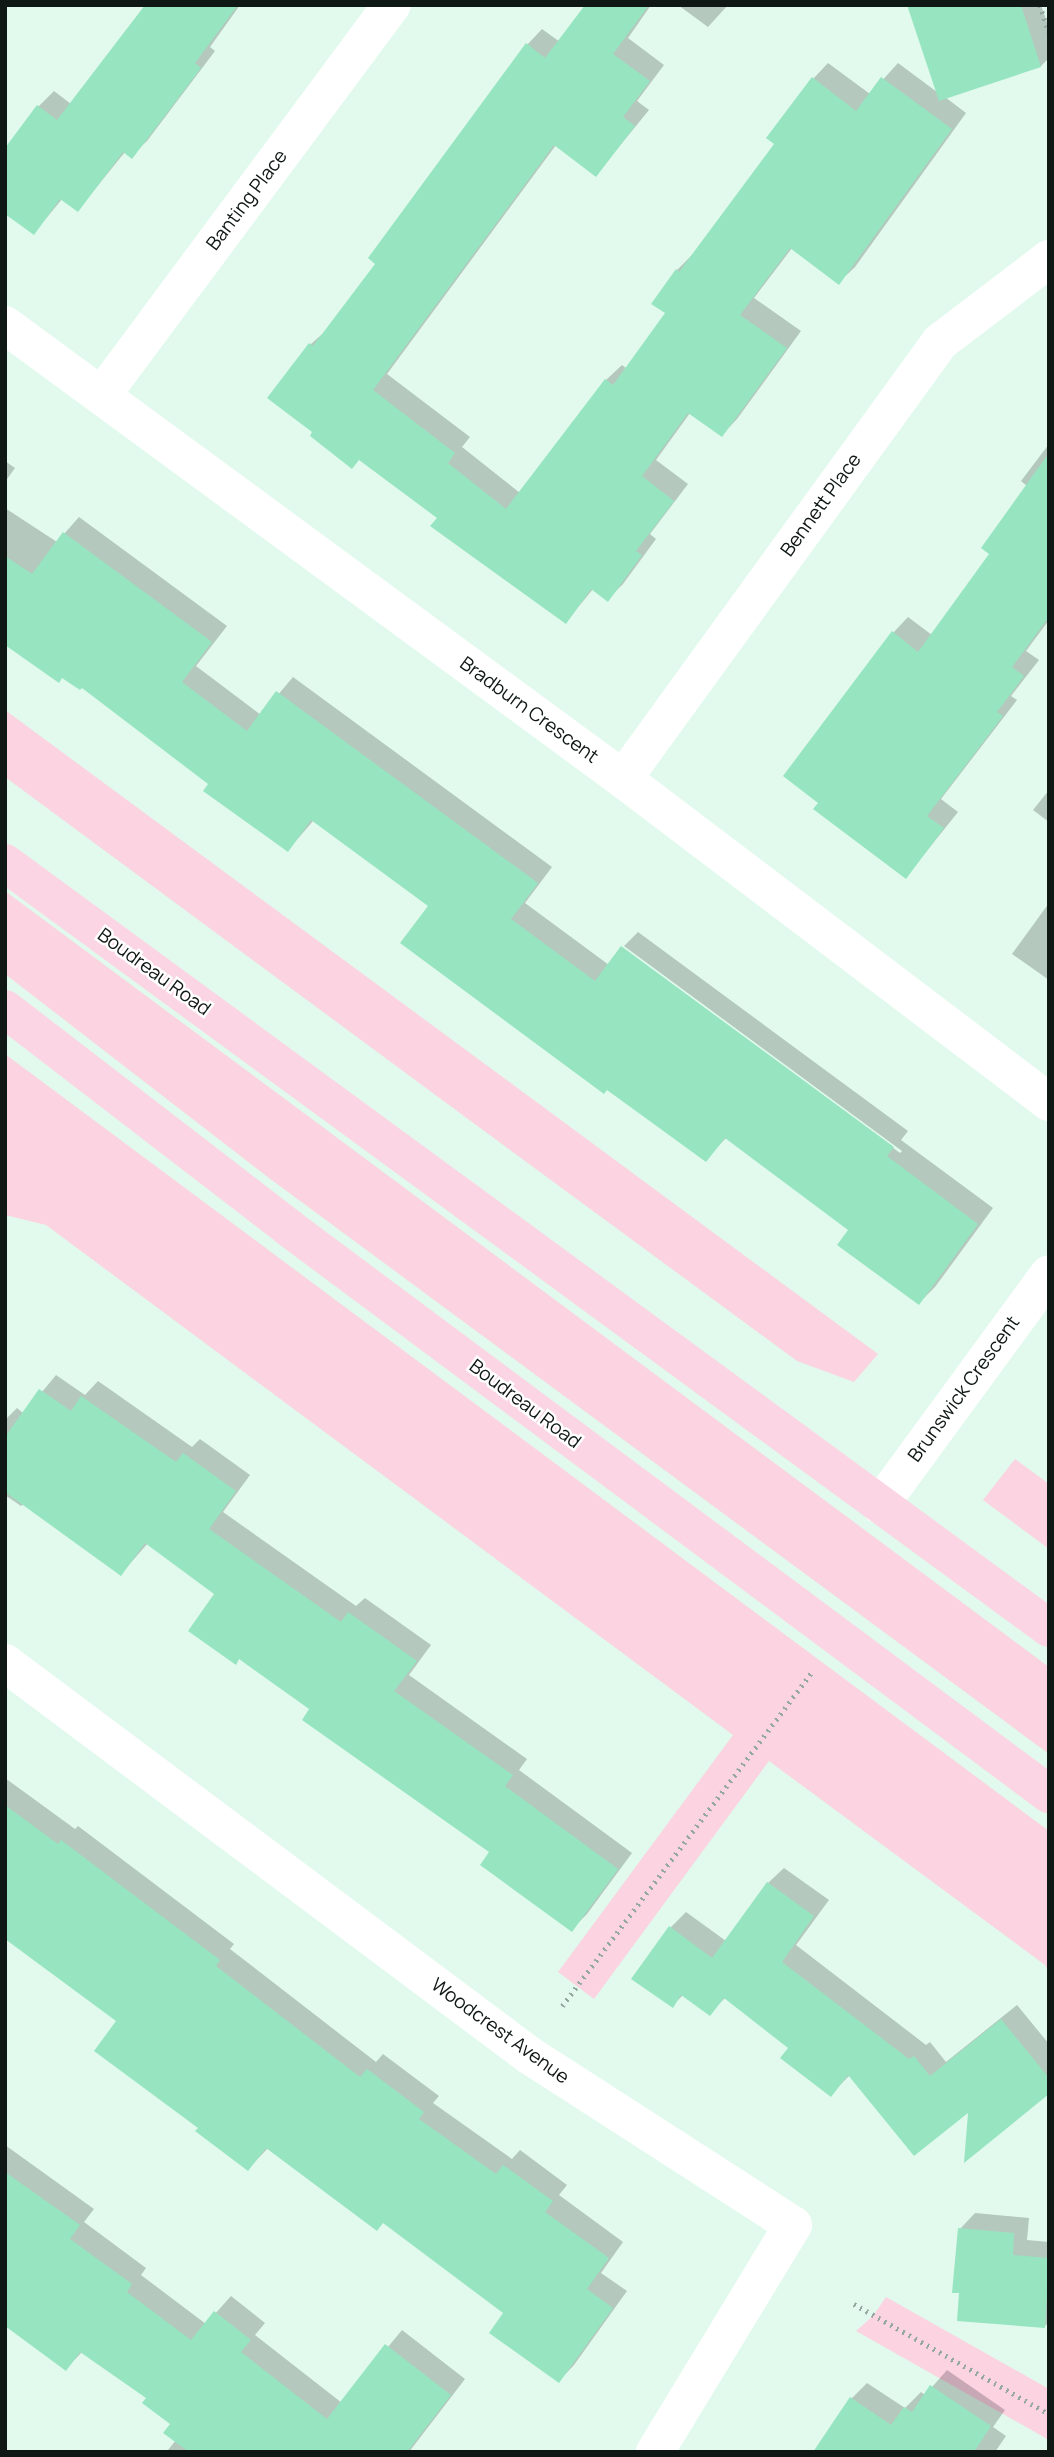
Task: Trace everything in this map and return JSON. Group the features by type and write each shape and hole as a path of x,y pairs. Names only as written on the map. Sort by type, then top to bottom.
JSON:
{"main road":[{"name":"Boudreau Road","path":"5,863 1049,1628"},
{"name":"Boudreau Road","path":"5,1009 289,1228 1049,1794"}],"street":[{"name":"Banting Place","path":"102,394 392,5"},
{"name":"Bennett Place","path":"623,779 940,342 1049,259"},
{"name":"Bradburn Crescent","path":"5,325 623,779 1049,1102"},
{"name":"Brunswick Crescent","path":"880,1505 1049,1274"},
{"name":"Woodcrest Avenue","path":"5,1663 528,2055 793,2225 655,2452"}],"path":[{"path":"1040,5 1049,33"},
{"path":"562,2006 816,1667"},
{"path":"854,2304 1049,2414"}],"shaded area":[{"path":"5,710 878,1354 854,1382 797,1361 468,1119 5,777"},
{"path":"5,891 1049,1667 1049,1754 269,1178 5,974"},
{"path":"5,1054 1049,1831 1049,1972 1045,1965 769,1761 594,1999 558,1972 733,1735 46,1225 5,1215"},
{"path":"1015,1459 1049,1484 1049,1549 983,1500"},
{"path":"886,2297 1049,2389 1049,2440 856,2331 873,2316"}],"building":[{"path":"145,5 238,5 195,63 201,68 132,159 123,152 78,212 60,199 34,235 5,214 5,148 37,105 57,120"},
{"path":"585,5 649,5 613,54 650,81 623,117 635,126 596,177 554,145 373,390 455,453 448,463 506,509 605,379 613,385 665,313 651,304 676,269 679,272 774,144 766,138 812,77 856,111 881,77 952,129 839,285 790,248 740,315 787,348 722,437 688,413 642,476 674,501 636,551 642,555 608,602 591,589 566,624 430,526 437,518 359,460 352,469 310,436 312,432 267,398 309,343 313,346 375,264 368,258 526,43 545,58"},
{"path":"907,5 1021,5 1041,67 939,101"},
{"path":"1049,453 1049,617 1012,667 1024,676 997,712 1003,716 927,816 944,828 906,879 813,809 818,803 783,776 892,631 918,652 989,554 981,548"},
{"path":"63,532 212,642 182,682 247,731 276,691 538,883 511,919 595,981 621,946 894,1147 887,1156 978,1224 919,1305 837,1245 848,1230 725,1138 706,1162 607,1090 604,1094 400,943 428,906 311,820 288,852 203,791 208,784 82,688 80,690 62,678 59,683 5,645 5,556 32,574"},
{"path":"39,1389 71,1411 81,1396 176,1462 183,1453 236,1491 209,1529 341,1622 348,1612 417,1661 394,1691 513,1775 505,1786 618,1869 572,1932 480,1865 489,1852 302,1720 309,1709 239,1659 236,1665 188,1631 214,1594 145,1543 121,1576 5,1492 5,1437"},
{"path":"5,1805 58,1844 61,1840 220,1960 216,1966 360,2077 367,2069 424,2112 419,2119 496,2174 503,2165 553,2201 545,2212 609,2258 587,2289 613,2308 559,2383 489,2333 503,2313 383,2223 377,2231 266,2148 248,2171 195,2131 198,2128 94,2051 116,2021 5,1939"},
{"path":"767,1882 814,1916 782,1962 909,2059 914,2056 930,2076 1001,2019 1049,2078 1049,2094 964,2163 968,2113 914,2156 848,2075 831,2097 780,2058 788,2048 724,1998 710,2016 681,1995 673,2008 631,1979 669,1926 712,1958"},
{"path":"5,2172 80,2225 70,2239 132,2284 127,2292 191,2340 214,2311 251,2340 241,2352 327,2419 385,2344 451,2395 407,2452 189,2452 163,2433 170,2424 142,2403 146,2398 80,2352 66,2371 5,2326"},
{"path":"958,2228 1014,2233 1013,2255 1049,2258 1045,2328 957,2321 959,2293 952,2293"},
{"path":"930,2385 991,2426 974,2452 813,2452 850,2397 891,2425 904,2407 912,2412"}]}
